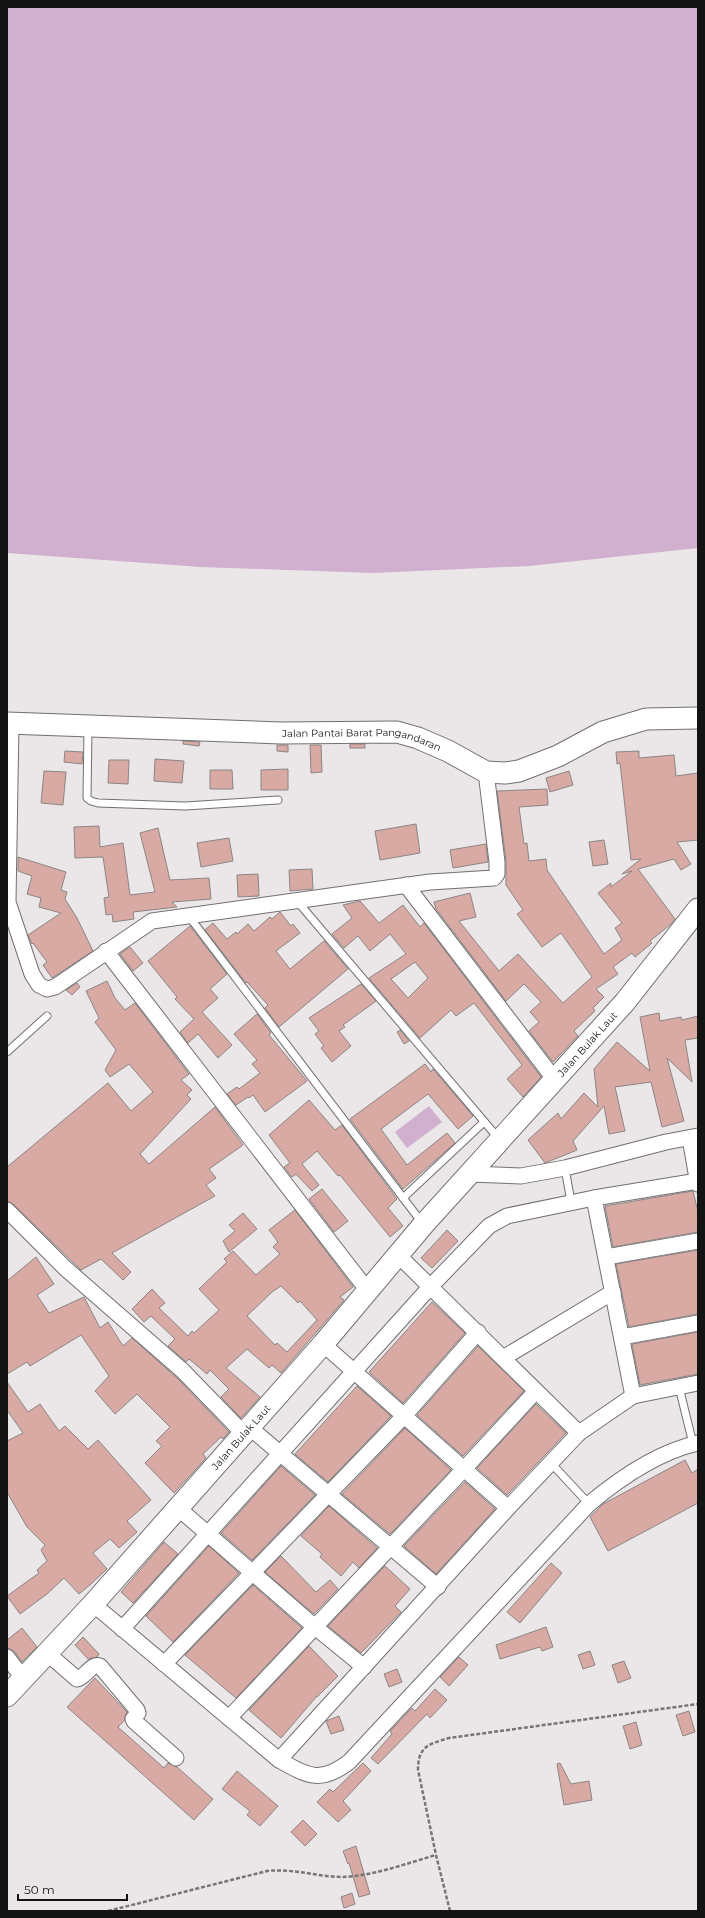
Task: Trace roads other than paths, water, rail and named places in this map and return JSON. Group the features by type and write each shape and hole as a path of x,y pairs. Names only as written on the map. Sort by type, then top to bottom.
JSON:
{"street":[{"name":"Jalan Pantai Barat Pangandaran","path":"9,723 281,733 397,732 418,738 448,751 486,772 505,774 519,771 558,756 603,732 646,719 698,718"},
{"path":"9,723 8,902 32,974 39,985 47,989 55,987 152,921 406,885 494,878 496,876 497,862 486,772"},
{"path":"406,885 556,1080"},
{"name":"Jalan Bulak Laut","path":"7,1696 93,1604 323,1344 424,1224 626,1002 698,909"},
{"path":"106,951 368,1291"},
{"path":"122,1629 431,1286 489,1226 507,1216 571,1202 698,1182 694,1137 666,1142 565,1168 521,1176 469,1174"},
{"path":"594,1198 633,1396"},
{"path":"7,1210 65,1268 183,1371 246,1430 280,1454 438,1587"},
{"path":"606,1257 698,1241"},
{"path":"398,1255 579,1433"},
{"path":"503,1358 613,1292"},
{"path":"622,1337 698,1323"},
{"path":"164,1664 404,1416 478,1332"},
{"path":"323,1344 508,1508"},
{"path":"279,1760 438,1587 508,1508 579,1433 633,1396 698,1383"},
{"path":"229,1718 464,1470 536,1391"},
{"path":"93,1604 279,1760 306,1775 318,1776 336,1772 349,1762 589,1504 613,1484 669,1452 695,1443"},
{"path":"178,1508 254,1572 315,1627 364,1667"},
{"path":"47,1653 77,1679 81,1678 97,1665 100,1666 137,1710 138,1712 133,1719 134,1721 176,1758"},
{"path":"7,1657 23,1678"}],"lane":[{"path":"88,726 87,798 90,801 98,803 185,806 278,800"},
{"path":"296,900 500,1140"},
{"path":"188,915 424,1224"},
{"path":"7,1052 47,1016"},
{"path":"403,1198 484,1122"},
{"path":"565,1168 571,1202"},
{"path":"679,1387 695,1443"},
{"path":"551,1463 589,1504"}]}
